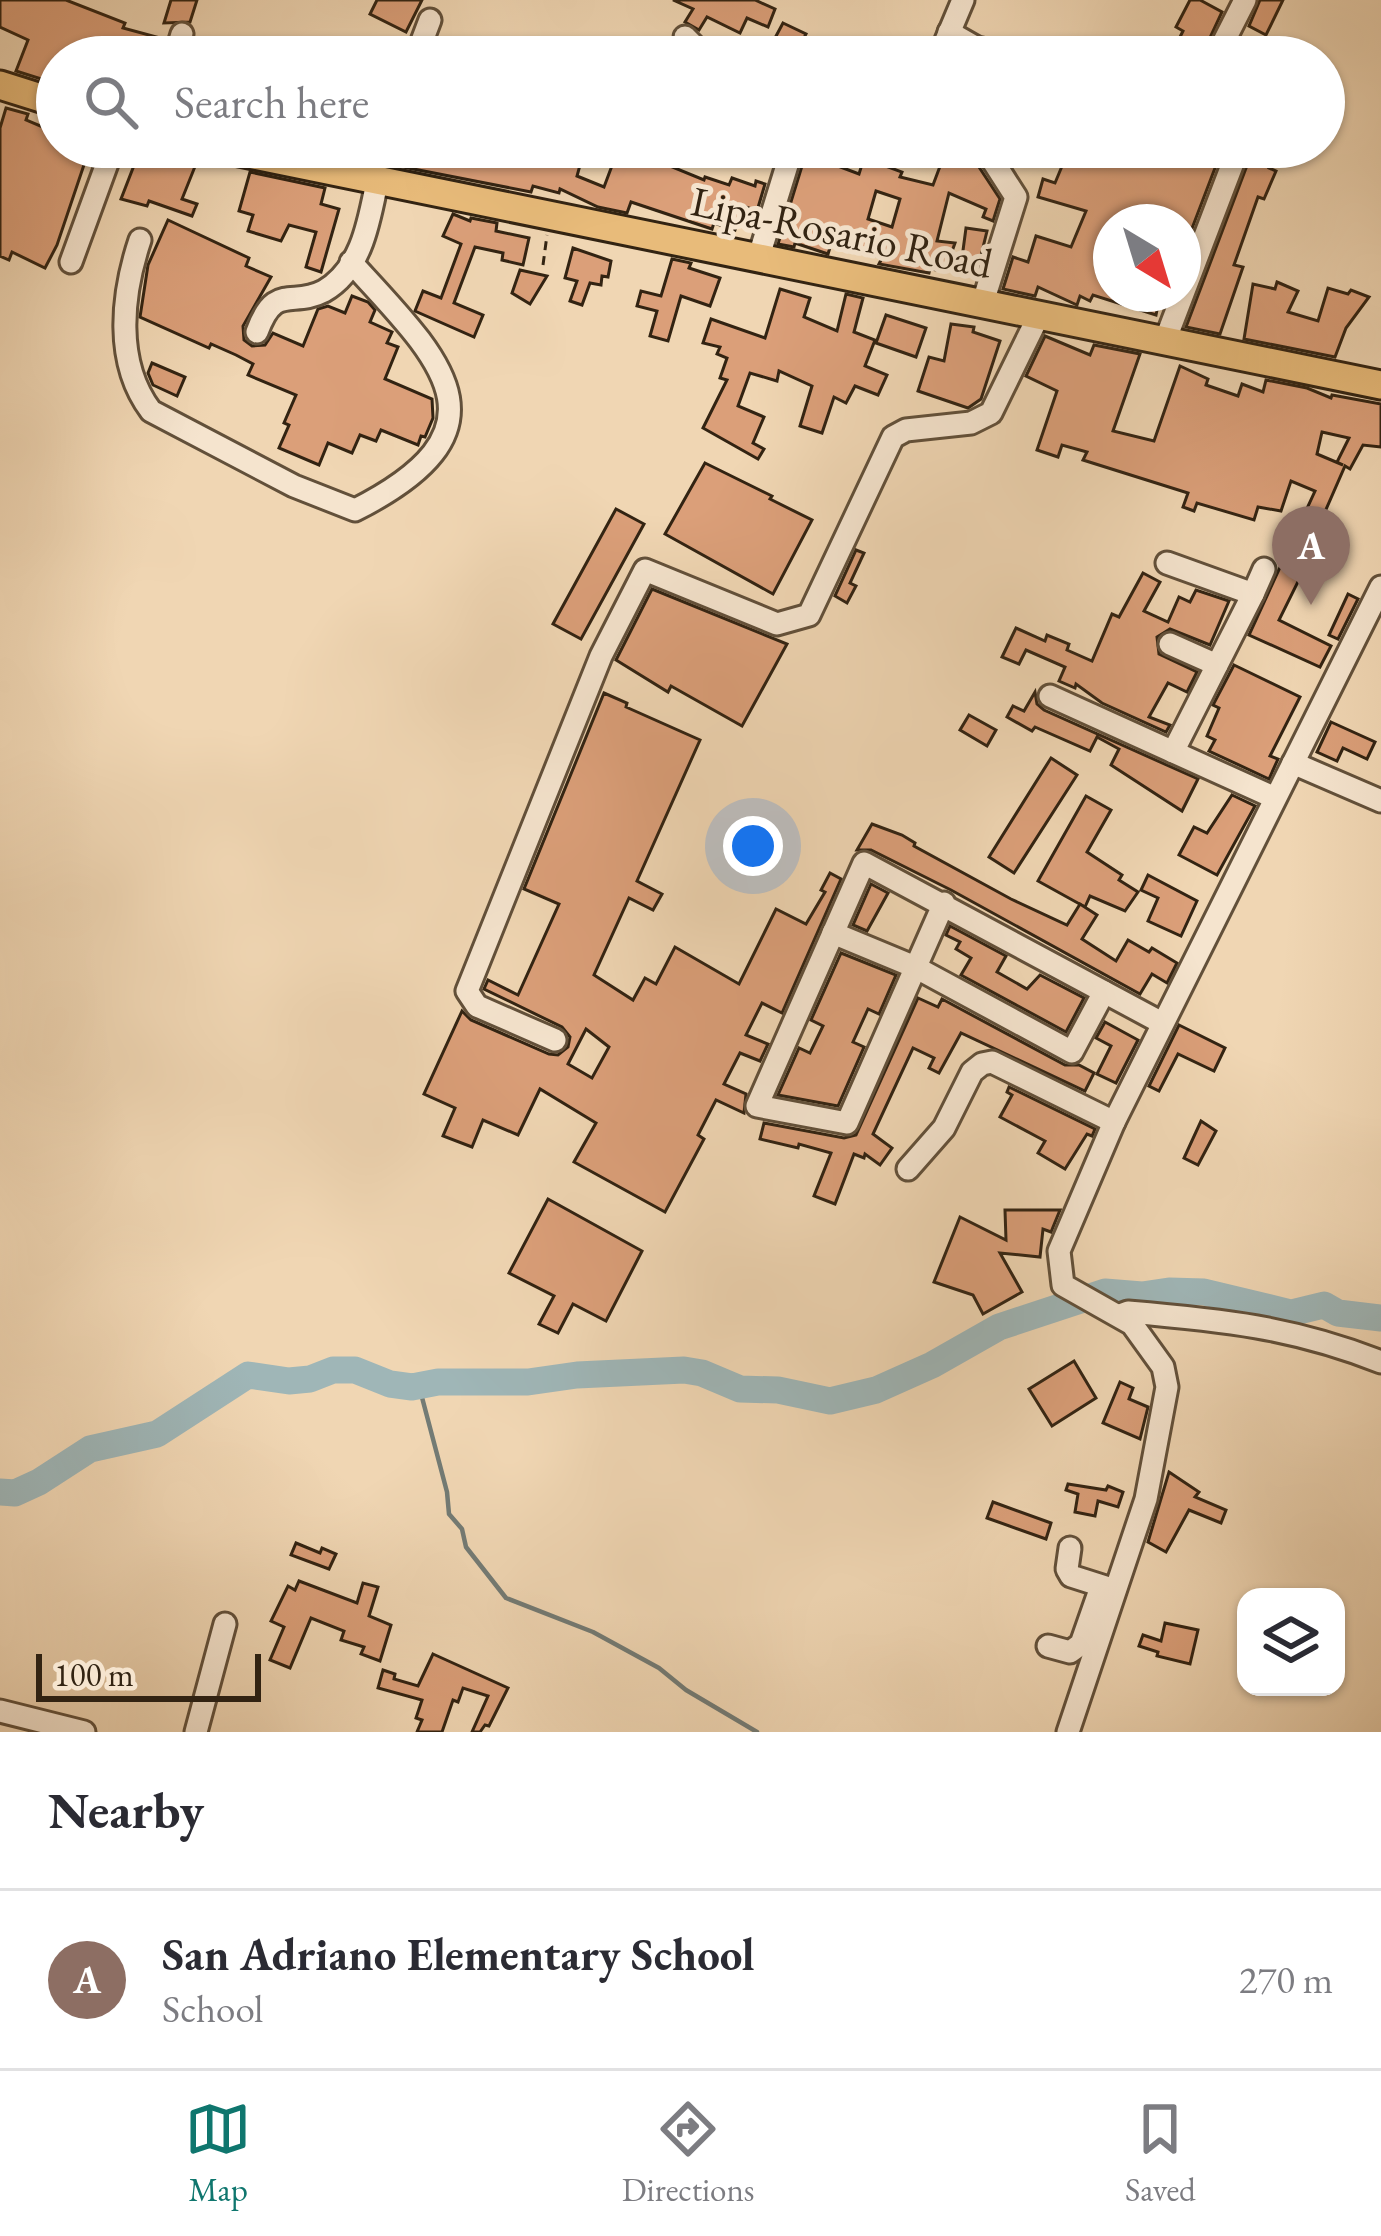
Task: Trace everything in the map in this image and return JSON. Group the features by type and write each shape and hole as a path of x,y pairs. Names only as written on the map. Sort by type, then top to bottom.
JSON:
{"main road":[{"path":"0,85 36,96"},
{"name":"Lipa-Rosario Road","path":"314,168 1381,385"}],"street":[{"path":"947,36 963,0"},
{"path":"1227,36 1245,0"},
{"path":"424,36 430,20"},
{"path":"949,32 956,36"},
{"path":"71,262 105,168"},
{"path":"257,332 264,312 282,298 318,294 337,281 351,262 365,238 374,168"},
{"path":"758,256 781,168"},
{"path":"983,302 1016,197 997,168"},
{"path":"1165,341 1231,168"},
{"path":"140,240 126,281 125,336 140,396 151,411 294,486 355,510 391,492 418,468 441,440 453,409 446,381 425,343 351,262"},
{"path":"555,1040 477,1006 467,992 601,656 645,570 777,624 808,614 892,436 906,430 971,423 991,413 1038,317"},
{"path":"1167,563 1252,594"},
{"path":"1173,752 1264,569"},
{"path":"1048,1646 1070,1652 1081,1644 1108,1589 1146,1499 1167,1387 1163,1367 1144,1337 1112,1310 1063,1285 1058,1251 1114,1121 1381,587"},
{"path":"1170,644 1216,665"},
{"path":"1050,696 1275,799"},
{"path":"1293,763 1381,801"},
{"path":"944,903 847,1123 757,1106 865,862 944,903 1162,1023"},
{"path":"833,933 915,968 1072,1052 1104,992"},
{"path":"908,1169 944,1129 972,1072 982,1064 992,1063 1114,1121"},
{"path":"1112,1310 1248,1322 1381,1362"},
{"path":"1070,1548 1067,1569 1071,1576 1108,1589"},
{"path":"1068,1732 1108,1589"},
{"path":"196,1732 225,1624"},
{"path":"0,1712 84,1732"}],"path":[{"path":"543,265 550,216"}],"building":[{"path":"0,0 66,0 125,23 123,28 153,36 36,36 36,77 16,71 28,40 0,27"},
{"path":"171,0 197,0 190,22 164,23"},
{"path":"377,0 422,0 406,32 370,14"},
{"path":"673,0 755,0 775,9 768,27 747,18 740,33 707,17 699,30 685,22 693,9"},
{"path":"1190,0 1222,12 1211,36 1180,36 1183,31 1176,27"},
{"path":"1260,0 1283,0 1266,35 1249,26"},
{"path":"783,23 806,34 805,36 776,36"},
{"path":"6,108 28,114 26,120 36,124 36,168 83,168 45,268 12,252 9,260 0,256 0,128"},
{"path":"133,168 194,168 182,199 197,204 192,216 149,201 147,206 121,199"},
{"path":"408,168 579,168 577,176 604,187 611,168 675,168 729,185 732,178 755,186 756,181 765,184 757,211 743,206 735,230 714,223 712,229 631,202 627,213 598,207 560,189 559,193 533,186 531,192"},
{"path":"801,168 843,168 859,174 861,168 891,168 902,172 900,177 933,185 939,168 980,168 1000,199 993,221 983,217 986,209 949,193 937,241 955,243 945,271 930,269 929,273 879,264 882,258 832,241 828,254 795,243 794,247 778,244","holes":["876,191 900,199 892,227 868,219"]},
{"path":"1061,168 1215,168 1201,205 1093,204 1093,295 1090,301 1080,296 1077,305 1038,287 1035,296 1003,289 1013,257 1028,262 1036,236 1071,247 1086,211 1038,197 1043,179 1055,183"},
{"path":"1246,168 1269,168 1276,171 1264,199 1258,197 1234,265 1243,267 1220,334 1186,327 1192,312 1201,312 1201,287"},
{"path":"250,172 325,188 321,204 339,209 321,272 306,267 316,232 289,225 281,241 248,231 253,215 239,211"},
{"path":"453,214 497,223 496,231 529,238 523,265 502,260 503,253 475,247 454,303 483,315 474,337 415,311 423,291 441,298 461,244 443,236"},
{"path":"168,220 249,258 246,266 271,277 243,326 244,340 252,346 265,345 273,333 303,346 318,309 328,306 345,313 352,296 368,302 375,310 370,322 392,332 387,343 398,347 385,379 432,399 433,418 425,437 421,436 418,445 381,430 376,441 360,435 352,453 328,443 319,465 279,448 296,395 248,375 253,364 236,355 140,317 148,265"},
{"path":"966,228 987,231 976,276 960,273"},
{"path":"573,248 611,261 608,277 602,276 601,285 590,283 582,305 570,301 577,281 565,278"},
{"path":"672,259 720,278 710,306 681,296 668,341 650,336 657,311 637,306 641,291 661,296"},
{"path":"520,270 547,276 530,304 512,293"},
{"path":"1277,282 1298,291 1288,312 1318,321 1328,288 1369,297 1346,328 1335,357 1244,339 1253,284 1275,289"},
{"path":"780,289 810,298 804,317 837,331 846,294 863,298 854,332 875,340 865,366 887,375 878,395 855,386 846,403 834,397 822,433 800,426 812,386 779,371 777,381 750,373 738,406 764,417 753,443 764,449 758,459 703,428 727,380 720,378 727,358 717,354 720,347 703,343 711,319 765,338"},
{"path":"886,315 926,328 916,357 876,343"},
{"path":"951,324 974,327 973,332 1000,341 981,399 968,408 918,391 929,357 944,361"},
{"path":"1045,336 1090,355 1094,345 1140,354 1113,431 1154,441 1180,366 1208,379 1206,385 1238,396 1242,384 1263,392 1266,380 1331,398 1381,404 1381,447 1363,445 1350,469 1345,466 1324,514 1330,517 1279,620 1331,646 1320,667 1249,635 1315,491 1291,481 1281,511 1258,507 1254,520 1197,503 1194,511 1183,507 1188,493 1083,460 1087,452 1062,445 1058,457 1037,450 1057,391 1026,376","holes":["1322,432 1349,438 1337,462 1343,465 1317,454"]},
{"path":"152,363 185,377 177,396 153,385 148,373"},
{"path":"705,463 812,520 773,594 665,534"},
{"path":"616,509 644,524 581,639 553,624"},
{"path":"856,550 864,553 847,603 835,596"},
{"path":"1143,573 1160,582 1144,611 1168,622 1179,597 1190,602 1196,590 1229,601 1210,645 1170,629 1157,637 1159,654 1197,672 1187,692 1168,683 1149,717 1170,725 1166,732 1102,703 1076,684 1075,688 1059,681 1065,667 1026,650 1019,664 1002,657 1016,628 1045,641 1047,635 1069,644 1067,650 1092,661 1112,614 1119,617"},
{"path":"652,589 787,644 742,726 671,686 668,692 616,660"},
{"path":"1348,594 1358,599 1338,639 1329,635"},
{"path":"1234,665 1300,697 1270,756 1278,759 1269,779 1209,751 1215,740 1207,736 1219,708 1213,705"},
{"path":"1035,692 1044,710 1198,779 1182,811 1111,765 1119,749 1097,737 1090,751 1007,717 1013,706 1024,711"},
{"path":"604,693 700,740 637,881 662,894 653,910 629,898 594,975 633,1000 645,978 656,984 675,947 739,984 776,909 806,924 830,873 841,879 782,1013 762,1003 746,1035 768,1044 760,1061 740,1053 724,1084 746,1094 744,1113 716,1100 698,1135 704,1139 665,1212 574,1162 596,1123 540,1089 518,1135 483,1120 472,1147 443,1136 455,1108 424,1094 462,1011 471,1020 549,1054 558,1055 568,1047 570,1037 562,1027 484,989 488,980 518,995 559,904 524,889","holes":["586,1029 609,1047 592,1078 568,1064"]},
{"path":"969,715 996,730 987,746 960,730"},
{"path":"1331,722 1375,742 1367,759 1343,748 1337,761 1317,752"},
{"path":"1051,758 1077,775 1014,873 989,857"},
{"path":"1232,795 1255,806 1217,875 1179,855 1194,827 1207,833"},
{"path":"1086,796 1111,810 1087,852 1138,892 1125,911 1090,896 1085,907 1038,881"},
{"path":"872,824 902,835 1011,899 1067,925 1080,904 1097,915 1082,939 1116,961 1128,940 1177,963 1167,983 1152,974 1140,994 951,890 871,850 857,850"},
{"path":"1148,875 1197,901 1181,936 1148,921 1158,898 1141,890"},
{"path":"871,884 888,893 867,931 853,925"},
{"path":"950,926 1006,956 997,972 1027,989 1040,975 1084,998 1066,1032 961,975 971,958 956,949 960,942 946,935"},
{"path":"841,953 896,975 879,1014 868,1009 853,1042 864,1047 838,1106 778,1095 799,1048 810,1053 823,1026 811,1020"},
{"path":"918,998 938,1007 942,999 1065,1065 1079,1065 1094,1073 1085,1091 961,1033 939,1073 929,1068 934,1058 913,1048 873,1134 892,1148 880,1165 865,1154 864,1158 854,1154 835,1204 814,1196 831,1153 760,1139 764,1123 844,1138 856,1135"},
{"path":"1105,1022 1138,1040 1116,1083 1097,1074 1111,1046 1096,1038"},
{"path":"1179,1025 1225,1048 1214,1071 1178,1054 1159,1091 1149,1086"},
{"path":"1009,1087 1095,1129 1065,1169 1038,1153 1045,1141 1000,1117 1012,1095 1007,1092"},
{"path":"1201,1121 1216,1131 1198,1165 1184,1158"},
{"path":"548,1199 642,1251 606,1321 573,1304 558,1333 539,1324 554,1296 509,1273"},
{"path":"1005,1210 1060,1210 1051,1232 1043,1229 1040,1257 1000,1253 1022,1292 983,1314 973,1295 934,1282 960,1217 1006,1240"},
{"path":"1074,1361 1096,1398 1052,1426 1029,1389"},
{"path":"1120,1382 1133,1388 1129,1399 1148,1407 1140,1439 1103,1423"},
{"path":"1169,1472 1199,1492 1195,1497 1226,1510 1221,1523 1189,1510 1166,1552 1148,1542"},
{"path":"1068,1484 1106,1490 1108,1486 1123,1492 1118,1507 1098,1501 1095,1516 1075,1512 1078,1494 1066,1490"},
{"path":"993,1502 1051,1523 1046,1539 987,1518"},
{"path":"296,1543 336,1554 329,1569 291,1555"},
{"path":"299,1581 357,1603 363,1583 378,1587 369,1616 391,1625 380,1661 361,1654 364,1647 341,1640 344,1631 311,1618 290,1668 270,1660 284,1627 271,1621 288,1586 295,1590"},
{"path":"1165,1623 1198,1630 1190,1664 1139,1646 1143,1635 1161,1641"},
{"path":"433,1654 508,1688 489,1726 472,1732 488,1696 463,1688 458,1702 453,1700 442,1732 417,1732 422,1700 378,1688 383,1670 395,1674 394,1679 418,1686"}],"waterway":[{"path":"0,1492 15,1493 39,1482 90,1449 157,1434 248,1375 289,1381 333,1370 355,1370 412,1387 684,1370 740,1389 778,1390 830,1401 876,1390 999,1327 1105,1292 1204,1292 1291,1313 1324,1305 1338,1313 1381,1318"},
{"path":"419,1386 449,1514 462,1529 466,1547 506,1598 593,1632 659,1668 686,1690 757,1732"}],"place":[{"name":"San Adriano Elementary School","path":"1311,605"}]}
